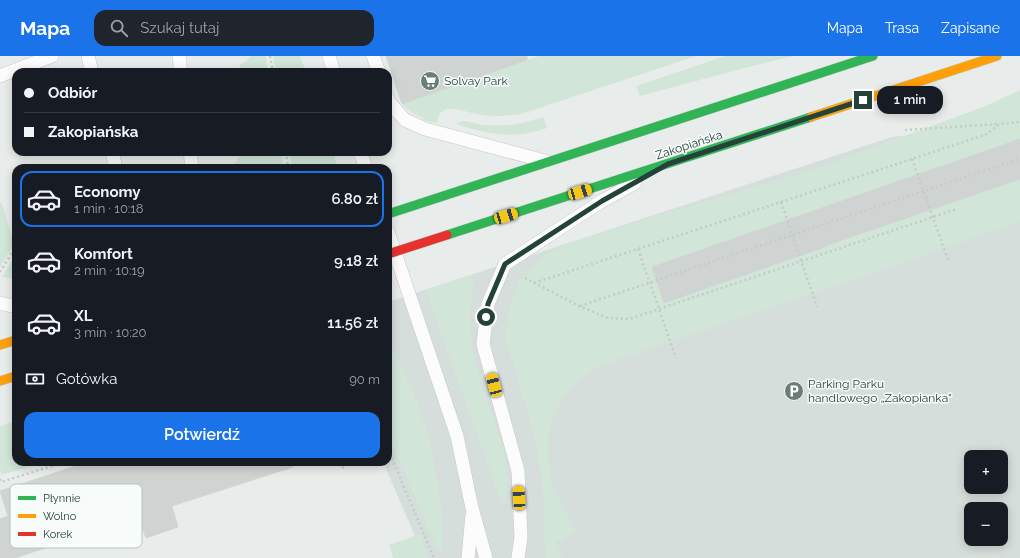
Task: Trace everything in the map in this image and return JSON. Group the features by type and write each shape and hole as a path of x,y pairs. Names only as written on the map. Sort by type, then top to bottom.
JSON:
{"main road":[{"path":"392,213 546,161 873,56"},
{"name":"Zakopiańska","path":"392,253 997,56"},
{"path":"0,345 12,341"},
{"path":"0,381 12,377"}],"lane":[{"path":"21,68 52,56"},
{"path":"88,56 91,68"},
{"path":"179,56 180,68"},
{"path":"329,56 333,68"},
{"path":"373,56 378,68"},
{"path":"0,76 12,71"},
{"path":"392,105 405,120 424,129 546,161"},
{"path":"518,558 521,537 518,472 483,344 488,304 505,264 602,201 668,164"},
{"path":"392,244 457,436 472,508 486,558"},
{"path":"0,303 12,306"},
{"path":"468,558 472,508"}],"path":[{"path":"270,56 272,68"},
{"path":"905,130 1020,122"},
{"path":"534,283 985,135 1000,124"},
{"path":"912,159 948,260"},
{"path":"579,306 1020,159"},
{"path":"781,202 817,307"},
{"path":"523,277 579,306 608,318 629,319 956,209"},
{"path":"638,249 676,358"},
{"path":"0,272 12,252"},
{"path":"392,458 434,558"},
{"path":"0,479 1,482 52,466"},
{"path":"342,466 344,470"}],"shaded area":[{"path":"1020,125 1020,558 396,558 421,550 385,466 392,466 392,301 892,137"}],"green space":[{"path":"250,56 266,56 268,68 241,68 239,65 246,61"},
{"path":"273,56 300,56 304,68 275,68"},
{"path":"539,56 696,56 521,114 488,116 455,109 447,109 444,110 438,117 437,123 423,120 423,118 417,116 402,104"},
{"path":"725,56 794,56 640,96 636,86"},
{"path":"1020,90 1020,221 899,264 599,366 574,383 562,399 551,420 548,438 548,461 552,484 576,532 555,543 562,558 546,558 544,541 543,487 535,437 506,340 509,307 520,281 543,256 571,242 823,166 988,105"},
{"path":"543,117 547,128 535,132 512,135 479,131 456,124 466,121 491,126 506,125"},
{"path":"240,156 282,156 283,164 234,164"},
{"path":"290,156 334,156 337,164 291,164"},
{"path":"0,203 2,203 12,237 12,247 0,267"},
{"path":"12,261 12,278 2,277"},
{"path":"474,274 469,328 480,381 504,449 508,482 503,508 426,290"},
{"path":"392,345 419,406 431,447 442,512 442,550 437,549 392,442"},
{"path":"12,422 12,466 30,466 2,475 0,470 0,426"},
{"path":"420,534 429,558 393,558 389,545"}],"building":[{"name":"Solvay Park","path":"386,56 527,56 527,60 402,104 392,74 392,68 390,68"},
{"path":"1020,139 1020,179 664,303 652,267"},
{"path":"76,466 293,467 172,506 178,527 146,538 142,528 142,484 21,484"},
{"path":"10,488 10,548 45,548 15,558 0,558 0,519 8,516 0,491"}],"traffic: fast":[{"path":"392,213 873,56"},
{"path":"447,235 811,117"}],"traffic: slow":[{"path":"811,117 997,56"},
{"path":"0,345 12,341"},
{"path":"0,381 12,377"}],"traffic: jam":[{"path":"392,253 447,235"}],"place":[{"name":"Solvay Park","path":"430,81"},
{"name":"Parking Parku handlowego „Zakopianka”","path":"794,391"}],"route":[{"path":"486,317 488,304 505,264 602,201 668,164 863,100"}]}
